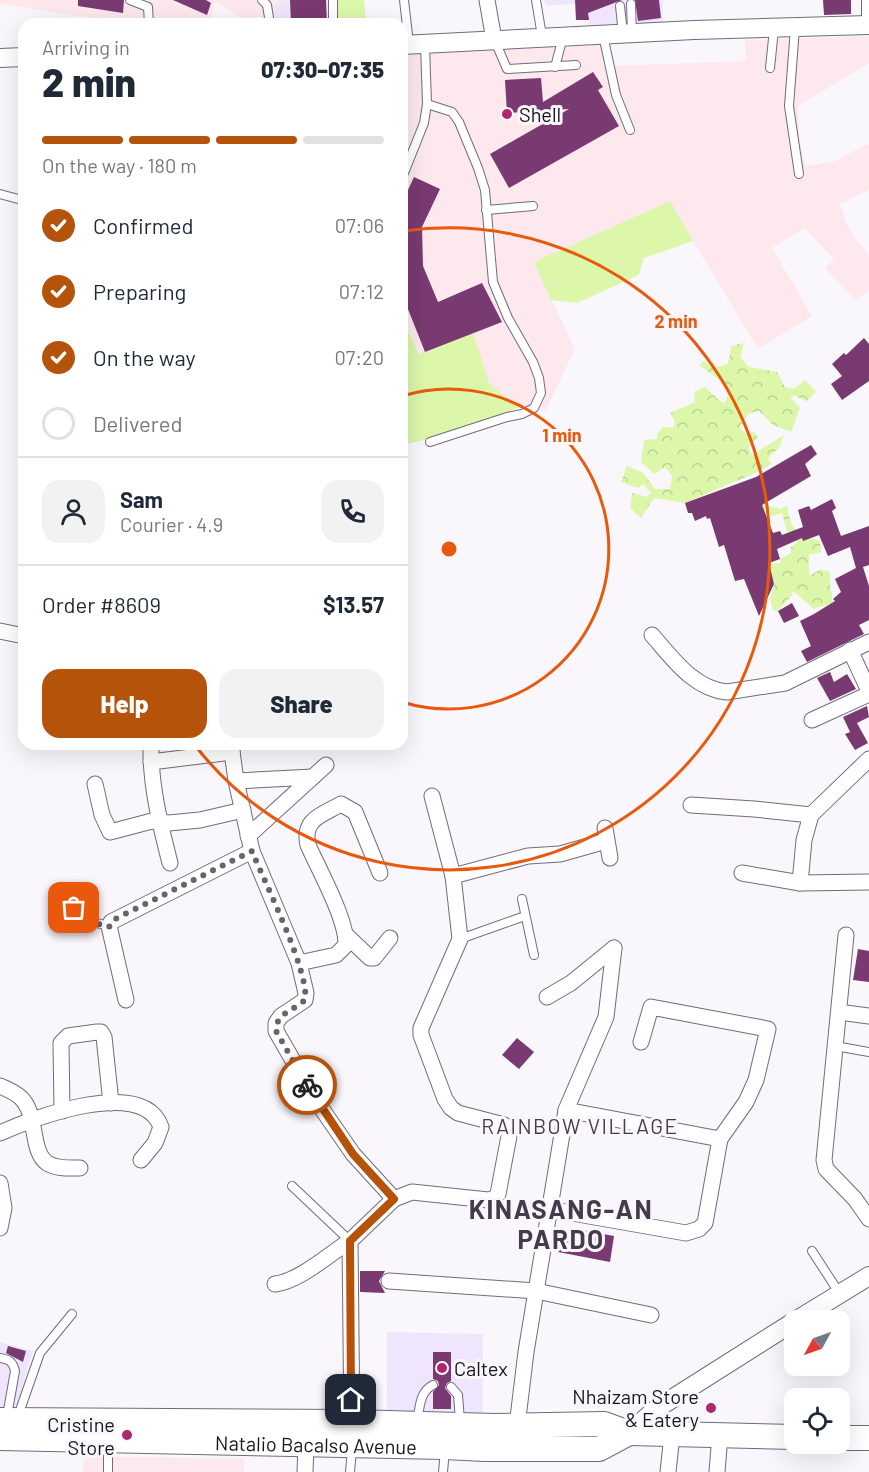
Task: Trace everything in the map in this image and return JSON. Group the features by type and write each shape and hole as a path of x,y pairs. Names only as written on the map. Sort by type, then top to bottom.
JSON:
{"main road":[{"name":"Natalio Bacalso Avenue","path":"6,1425 306,1444 416,1424 518,1426 604,1424 630,1433 784,1437"},
{"name":"Natalio Bacalso Avenue","path":"107,1430 352,1434 446,1447 484,1449 599,1449 630,1433"},
{"path":"850,1438 869,1438"}],"street":[{"path":"488,0 494,40"},
{"path":"412,44 868,25"},
{"path":"0,58 18,57"},
{"path":"0,631 18,635"},
{"path":"652,635 698,682 727,692 785,682 869,642"},
{"path":"812,720 869,692 850,650"},
{"path":"151,750 159,821 170,862"},
{"path":"151,762 220,750"},
{"path":"231,750 250,844 299,963 306,993 305,1000 280,1016 276,1023 276,1031 315,1099 353,1154 394,1199"},
{"path":"800,883 804,840 812,815 869,759"},
{"path":"126,1000 109,927 115,919 250,844 326,765"},
{"path":"236,781 314,777"},
{"path":"95,784 102,815 110,832 147,822 180,823 219,817 243,810"},
{"path":"275,1284 284,1283 299,1275 350,1241 394,1199 412,1192 488,1200 494,1199 498,1194 509,1130 504,1125 458,1113 451,1108 445,1099 421,1035 424,1020 460,939 453,876 432,796"},
{"path":"299,963 336,955 346,945 346,936 308,845 305,833 310,822 341,804 350,808 355,812 380,873"},
{"path":"691,805 754,808 812,815"},
{"path":"453,876 528,856 560,854 606,835 610,858"},
{"path":"742,873 800,883 869,882"},
{"path":"846,935 824,1160 826,1169 855,1199 869,1219"},
{"path":"346,936 374,958 390,938"},
{"path":"518,1426 526,1352 566,1110 606,1017 614,948 547,998"},
{"path":"549,1209 686,1233 699,1229 705,1223 720,1139 746,1102 756,1080 768,1029 651,1007 641,1042"},
{"path":"839,1012 869,1016"},
{"path":"62,1111 61,1043 68,1036 101,1032 104,1037 111,1103"},
{"path":"0,1086 22,1099 32,1119 36,1144 45,1162 54,1166 80,1168"},
{"path":"0,1133 32,1119 62,1111 111,1103 135,1104 159,1120 161,1127 155,1143 141,1160"},
{"path":"566,1110 720,1139"},
{"path":"0,1183 4,1208 0,1228"},
{"path":"350,1241 352,1434"},
{"path":"814,1310 869,1276"},
{"path":"389,1281 536,1291 651,1315"},
{"path":"630,1433 656,1409 784,1329"},
{"path":"668,1472 672,1435"},
{"path":"717,1472 720,1435"},
{"path":"305,1472 306,1444"}],"lane":[{"path":"133,0 148,7 149,18"},
{"path":"262,0 267,5 269,18"},
{"path":"333,0 333,18"},
{"path":"404,0 407,18"},
{"path":"536,0 543,38"},
{"path":"866,0 868,25"},
{"path":"628,34 631,4"},
{"path":"620,6 628,34"},
{"path":"408,22 427,104 423,123 408,159"},
{"path":"795,28 789,105 799,174"},
{"path":"770,68 774,29"},
{"path":"603,35 616,95 630,130"},
{"path":"555,67 563,37"},
{"path":"494,40 507,69 576,65"},
{"path":"427,104 452,112 459,122 482,179 485,190 493,282 508,318 533,362 539,378 541,393 534,408 522,414 430,442"},
{"path":"0,194 18,199"},
{"path":"486,210 533,206"},
{"path":"522,899 534,955"},
{"path":"74,908 80,919 109,927"},
{"path":"460,939 525,916"},
{"path":"835,1046 869,1052"},
{"path":"292,1186 350,1241"},
{"path":"812,1251 840,1294"},
{"path":"6,1425 39,1353 72,1314"},
{"path":"0,1358 10,1361 15,1371 6,1425"},
{"path":"416,1424 423,1393 426,1388 433,1385"},
{"path":"451,1386 458,1395 460,1425"},
{"path":"107,1430 108,1472"},
{"path":"350,1472 352,1434"},
{"path":"442,1472 446,1447"}],"shaded area":[{"path":"0,0 282,0 275,6 275,16 242,18 215,2 211,18 92,18 0,4"},
{"path":"282,0 330,0 332,18 275,18 274,6"},
{"path":"544,0 663,0 663,22 589,27 587,3 546,6"},
{"path":"869,36 869,63 798,106 799,136 805,166 835,161 869,143 869,190 840,204 846,223 869,254 869,290 856,301 825,268 834,259 804,228 772,248 812,316 758,349 669,201 534,262 575,349 546,410 523,406 504,396 488,383 472,334 419,355 408,328 408,53 608,45 610,66 746,61 745,40"},
{"path":"387,1332 483,1334 483,1413 387,1412"},
{"path":"0,1342 33,1351 16,1409 0,1409"},
{"path":"85,1456 245,1459 244,1472 82,1472"}],"green space":[{"path":"330,0 364,0 366,18 332,18"},
{"path":"670,201 693,241 644,258 639,275 577,303 551,300 534,262"},
{"path":"408,329 419,355 473,333 489,383 504,396 523,406 447,435 408,444"},
{"path":"744,343 740,357 749,367 777,372 785,387 794,389 805,380 816,392 807,401 795,396 790,397 800,408 791,432 773,425 759,411 748,414 740,428 746,434 755,432 758,439 750,442 749,449 752,455 784,435 779,448 768,458 772,464 685,503 654,498 641,518 630,508 632,493 647,497 651,493 643,484 638,488 621,482 627,466 643,473 655,489 670,489 672,476 665,467 654,474 641,462 644,440 657,439 657,434 663,427 673,428 675,422 670,413 695,402 694,392 705,387 725,403 728,395 726,385 699,365 704,361 713,368 728,364 731,346"},
{"path":"762,504 780,509 787,506 790,521 796,530 820,541 821,552 809,555 809,576 821,569 830,572 833,603 814,609 793,591 778,611 773,610 770,599 775,581 766,581 764,574 771,564 781,563 780,559 791,553 791,547 798,542 789,538 782,513 772,516 762,509"}],"building":[{"path":"78,0 124,0 123,13 78,6"},
{"path":"173,0 206,0 211,3 207,15"},
{"path":"290,0 326,0 327,18 291,18"},
{"path":"575,0 622,0 588,13 589,20 576,20"},
{"path":"635,0 659,0 661,18 638,21"},
{"path":"823,0 851,0 851,14 824,15"},
{"path":"593,72 603,87 598,90 619,126 509,188 490,154 569,109 507,113 505,80 541,78 543,102"},
{"path":"414,177 440,189 422,227 423,266 438,302 482,283 502,322 425,352 408,309 408,190"},
{"path":"864,338 869,344 869,381 842,400 831,384 842,376 832,364 844,353 846,355"},
{"path":"811,445 817,454 805,464 811,476 762,505 773,533 780,531 782,535 803,527 798,510 809,506 811,510 832,499 836,508 832,511 841,536 869,526 869,565 863,567 869,586 869,620 859,625 864,634 807,662 801,651 811,646 800,621 835,601 833,599 841,592 835,579 856,568 850,547 828,556 819,535 803,541 802,538 777,549 780,559 769,563 774,584 759,616 744,579 735,581 724,545 719,547 710,518 707,519 706,516 695,521 692,513 688,513 685,503 756,477"},
{"path":"792,603 799,616 784,623 778,611"},
{"path":"830,672 834,682 847,674 856,689 830,701 817,678"},
{"path":"867,706 869,717 857,723 868,743 855,750 845,734 850,732 843,717"},
{"path":"858,949 869,951 869,982 853,980"},
{"path":"517,1038 534,1052 519,1069 502,1055"},
{"path":"576,1229 614,1236 610,1262 558,1252 561,1232 575,1234"},
{"path":"360,1271 385,1271 379,1281 385,1293 360,1292"},
{"path":"8,1346 26,1351 23,1362 6,1353"},
{"name":"Caltex","path":"433,1352 451,1352 451,1381 445,1388 451,1396 451,1409 433,1409 433,1392 439,1385 438,1381 433,1379"}],"way so far":[{"path":"74,908 80,919 109,927 115,919 252,851 299,963 306,993 305,1000 299,1006 280,1016 276,1023 276,1031 307,1085"}],"place":[{"name":"Shell","path":"507,114"},
{"name":"Caltex","path":"442,1368"},
{"name":"Nhaizam Store & Eatery","path":"711,1408"},
{"name":"Cristine Store","path":"127,1435"}],"district":[{"name":"RAINBOW VILLAGE","path":"580,1125"},
{"name":"KINASANG-AN PARDO","path":"561,1223"}],"route":[{"path":"307,1085 353,1154 394,1199 350,1241 351,1400"}]}
